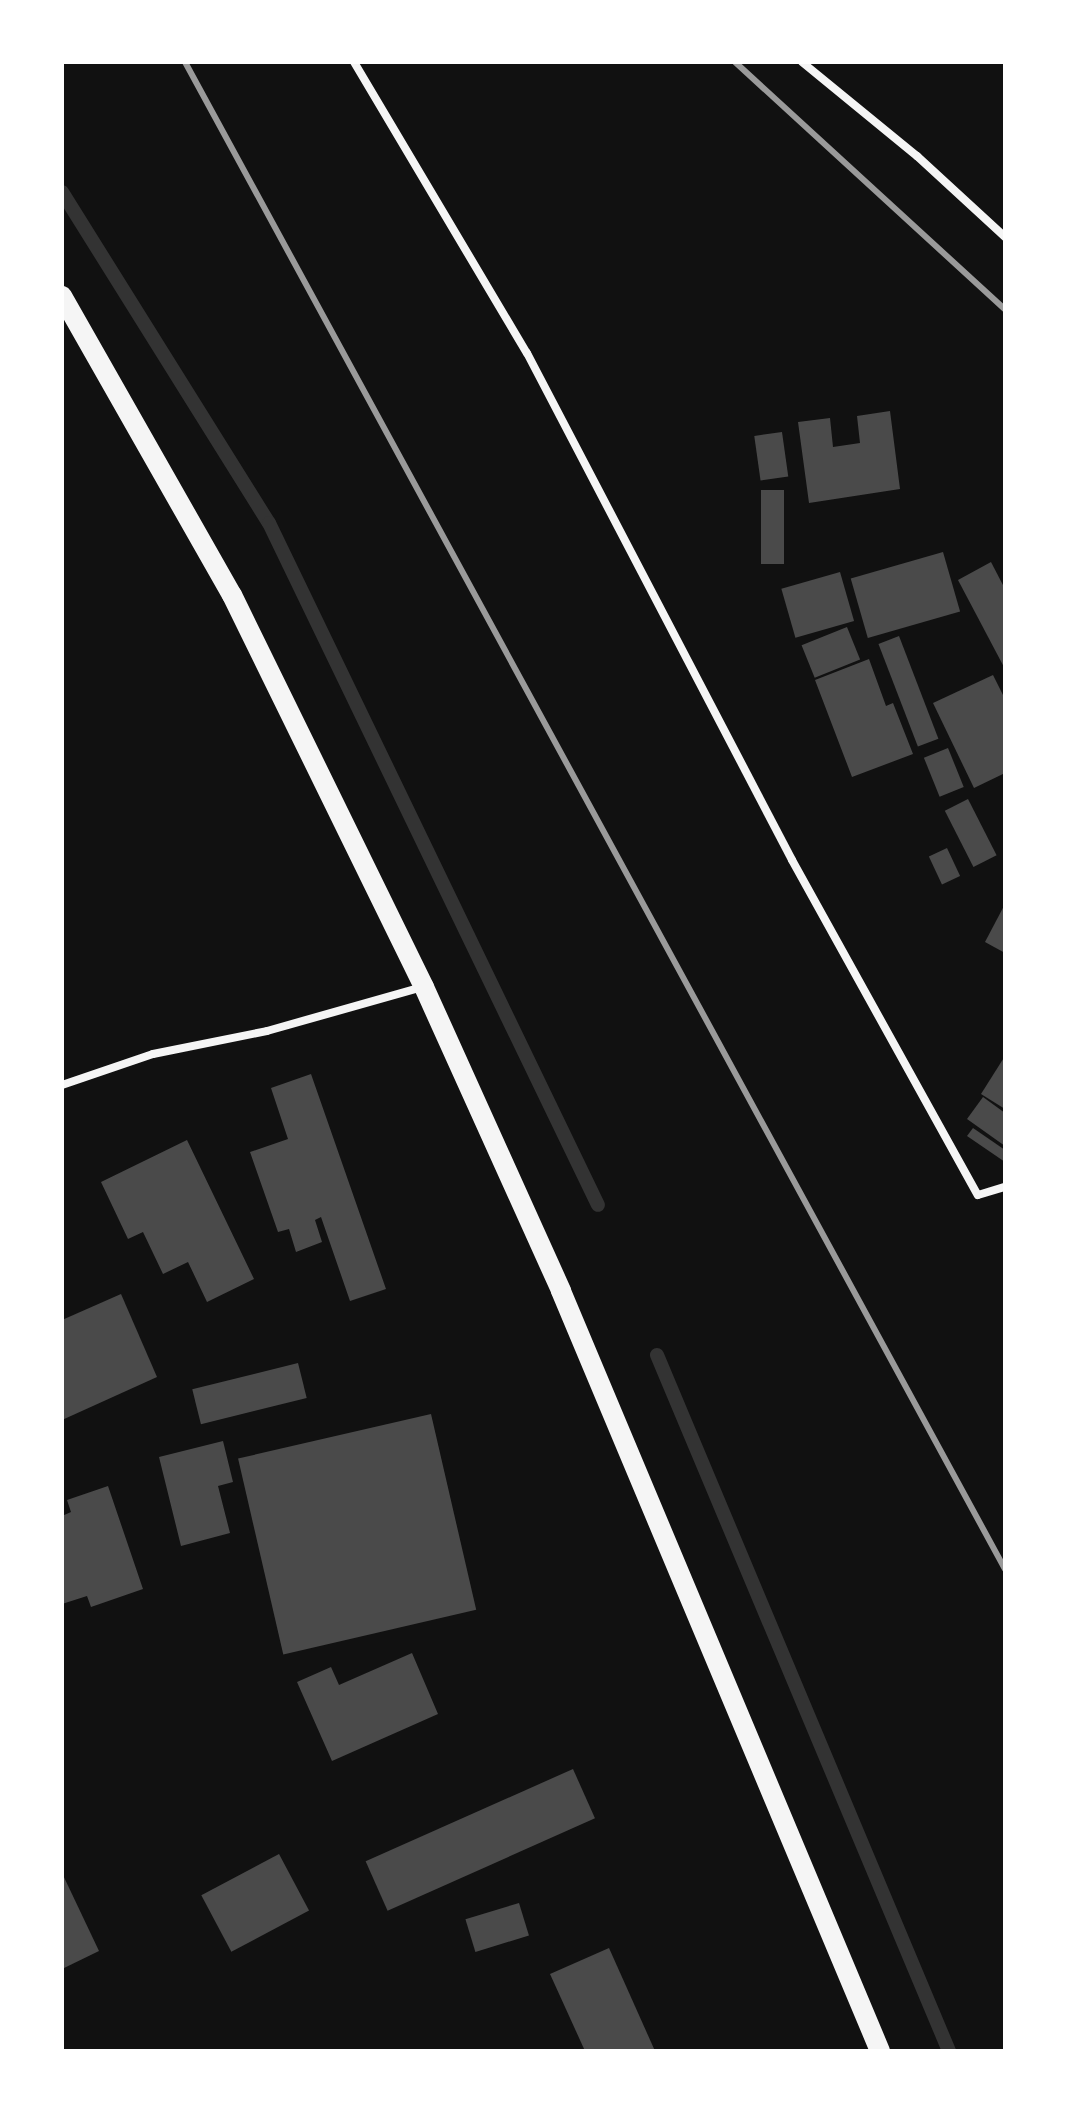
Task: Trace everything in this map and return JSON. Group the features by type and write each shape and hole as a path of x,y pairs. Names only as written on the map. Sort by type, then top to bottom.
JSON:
{"main road":[{"path":"62,296 232,595 424,987 561,1291 880,2051"}],"street":[{"path":"354,62 527,353 792,860 978,1195 1005,1187"},
{"path":"802,62 917,156 1005,237"},
{"path":"62,1085 153,1054 267,1031 424,987"}],"building":[{"path":"890,411 900,489 809,503 798,422 830,418 833,447 860,443 857,416"},
{"path":"782,432 788,477 761,480 754,436"},
{"path":"761,490 784,490 784,564 761,564"},
{"path":"943,552 960,612 868,638 851,578"},
{"path":"991,562 1005,589 1005,669 958,580"},
{"path":"840,572 854,621 795,638 781,589"},
{"path":"847,627 860,659 815,678 802,645"},
{"path":"899,636 938,739 918,747 878,644"},
{"path":"869,659 886,706 893,703 913,754 852,777 815,680"},
{"path":"993,675 1005,699 1005,773 974,788 933,703"},
{"path":"948,748 964,787 940,797 924,758"},
{"path":"968,799 997,855 973,867 945,811"},
{"path":"947,848 960,876 942,885 929,856"},
{"path":"1005,904 1005,953 985,942"},
{"path":"1005,1056 1005,1109 981,1094"},
{"path":"311,1074 386,1289 350,1301 321,1217 315,1220 322,1242 296,1252 289,1229 278,1232 250,1152 288,1139 271,1088"},
{"path":"983,1097 1005,1113 1005,1146 967,1119"},
{"path":"973,1128 1005,1150 1005,1162 967,1136"},
{"path":"187,1140 254,1279 207,1302 188,1262 163,1274 143,1232 128,1239 101,1182"},
{"path":"121,1294 157,1377 62,1420 62,1320"},
{"path":"298,1363 307,1398 201,1424 192,1389"},
{"path":"431,1414 476,1610 283,1654 238,1459"},
{"path":"223,1441 233,1482 218,1486 230,1533 181,1546 159,1457"},
{"path":"108,1486 143,1589 91,1607 87,1596 62,1604 62,1516 71,1512 67,1500"},
{"path":"412,1653 438,1714 332,1761 297,1682 331,1667 339,1685"},
{"path":"573,1769 595,1818 388,1911 366,1861"},
{"path":"279,1854 309,1911 231,1952 201,1895"},
{"path":"62,1873 99,1951 62,1969"},
{"path":"519,1903 529,1936 475,1952 465,1919"},
{"path":"609,1948 655,2051 585,2051 550,1974"}],"waterway":[{"path":"62,192 269,523 598,1205"},
{"path":"657,1355 949,2051"}],"railway":[{"path":"185,62 1005,1569"},
{"path":"735,62 1005,309"}]}
